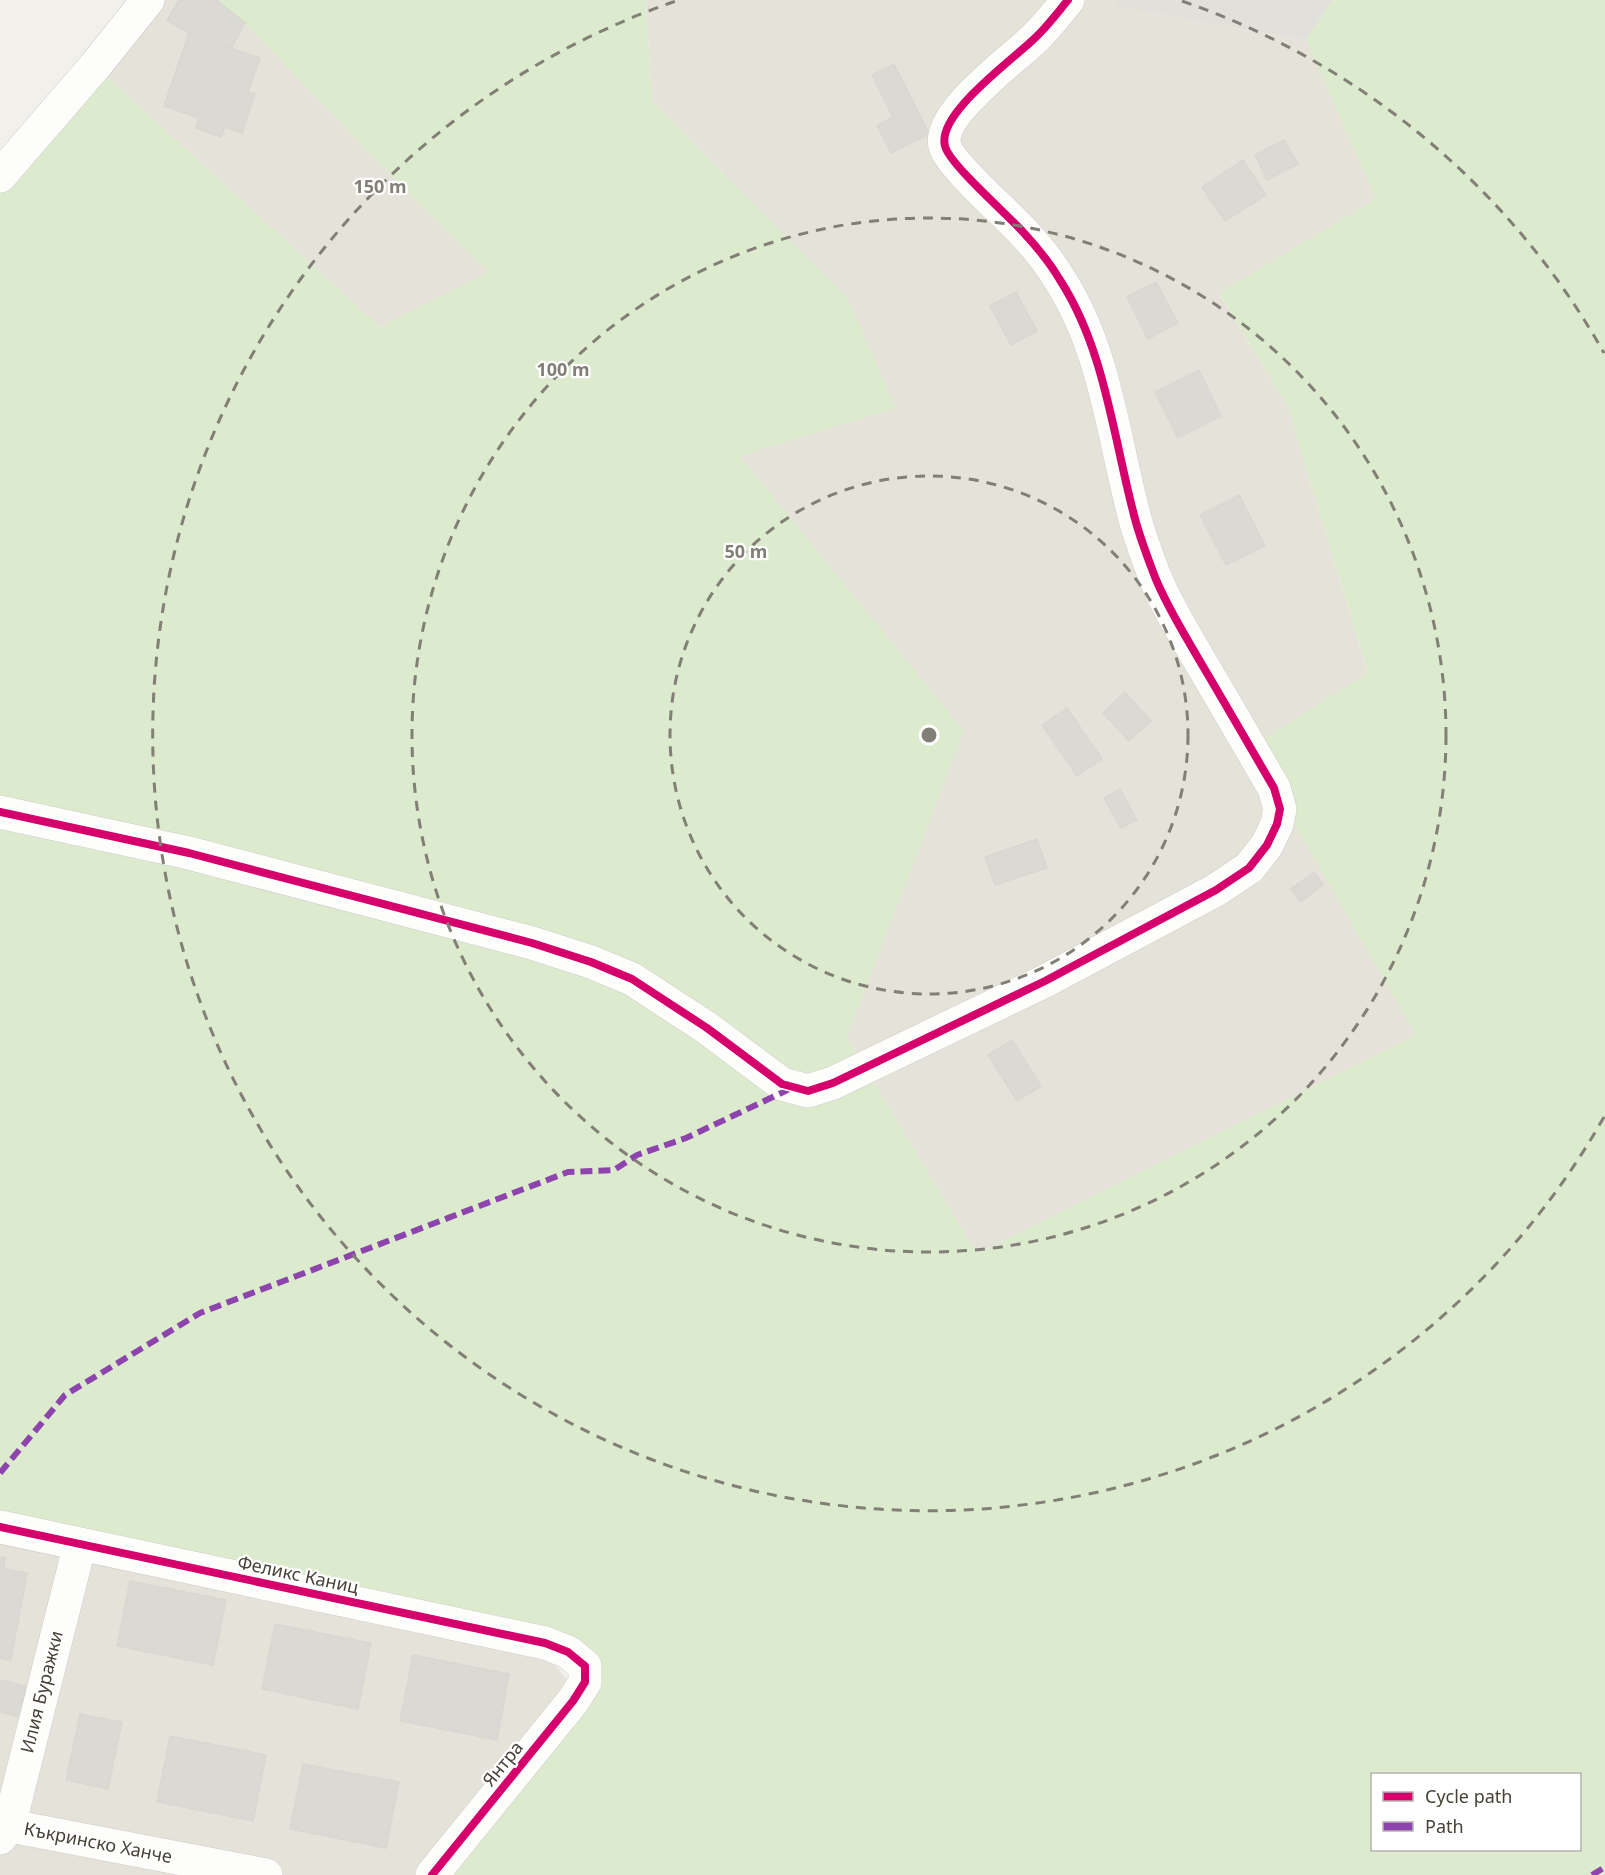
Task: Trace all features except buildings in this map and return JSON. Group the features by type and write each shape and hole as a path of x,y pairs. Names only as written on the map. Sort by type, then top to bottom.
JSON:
{"street":[{"path":"0,175 95,66 148,0"},
{"path":"0,812 189,853 532,943 591,962 632,980 700,1023 782,1084 808,1091 833,1083 1045,981 1216,890 1249,868 1267,845 1277,825 1280,809 1274,788 1173,615 1156,578 1133,513 1092,347 1077,310 1044,257 1023,231 955,162 945,146 946,131 952,116 979,88 1038,35 1068,0"},
{"name":"Феликс Каниц","path":"0,1527 545,1643 568,1652 585,1666"},
{"name":"Илия Буражки","path":"3,1829 80,1544"},
{"name":"Янтра","path":"432,1875 573,1701 585,1682 585,1666"},
{"name":"Къкринско Ханче","path":"3,1829 266,1875"}],"shaded area":[{"path":"148,0 216,0 245,23 400,185 490,272 380,327 95,66"},
{"path":"646,0 1114,0 1119,7 1306,40 1376,199 1219,294 1287,405 1368,674 1250,747 1417,1035 977,1254 847,1037 963,731 739,455 895,408 722,171 652,101"},
{"path":"1114,0 1333,0 1306,40 1119,7"},
{"path":"0,1540 550,1658 571,1686 453,1875 0,1875"}],"green space":[{"path":"216,0 646,0 652,101 848,299 896,408 740,456 964,731 847,1037 977,1254 1416,1035 1250,747 1368,673 1287,405 1219,293 1376,199 1306,40 1333,0 1605,0 1605,1875 432,1875 585,1666 0,1527 0,176 95,66 380,327 489,272 400,185 245,23"}],"marked path":[{"path":"0,1473 65,1395 200,1313 568,1172 614,1170 637,1155 686,1138 794,1087"},
{"path":"1592,1875 1605,1867"}],"cycle path":[{"path":"0,812 189,853 532,943 591,962 632,979 707,1028 782,1084 808,1091 833,1083 1045,981 1216,890 1249,868 1267,845 1277,824 1280,809 1274,788 1176,621 1155,577 1135,519 1106,392 1087,334 1075,306 1048,261 1023,232 957,165 945,146 946,133 953,118 965,102 1038,35 1068,0"},
{"path":"0,1527 545,1643 568,1652 585,1666 585,1682 573,1701 432,1875"}]}
